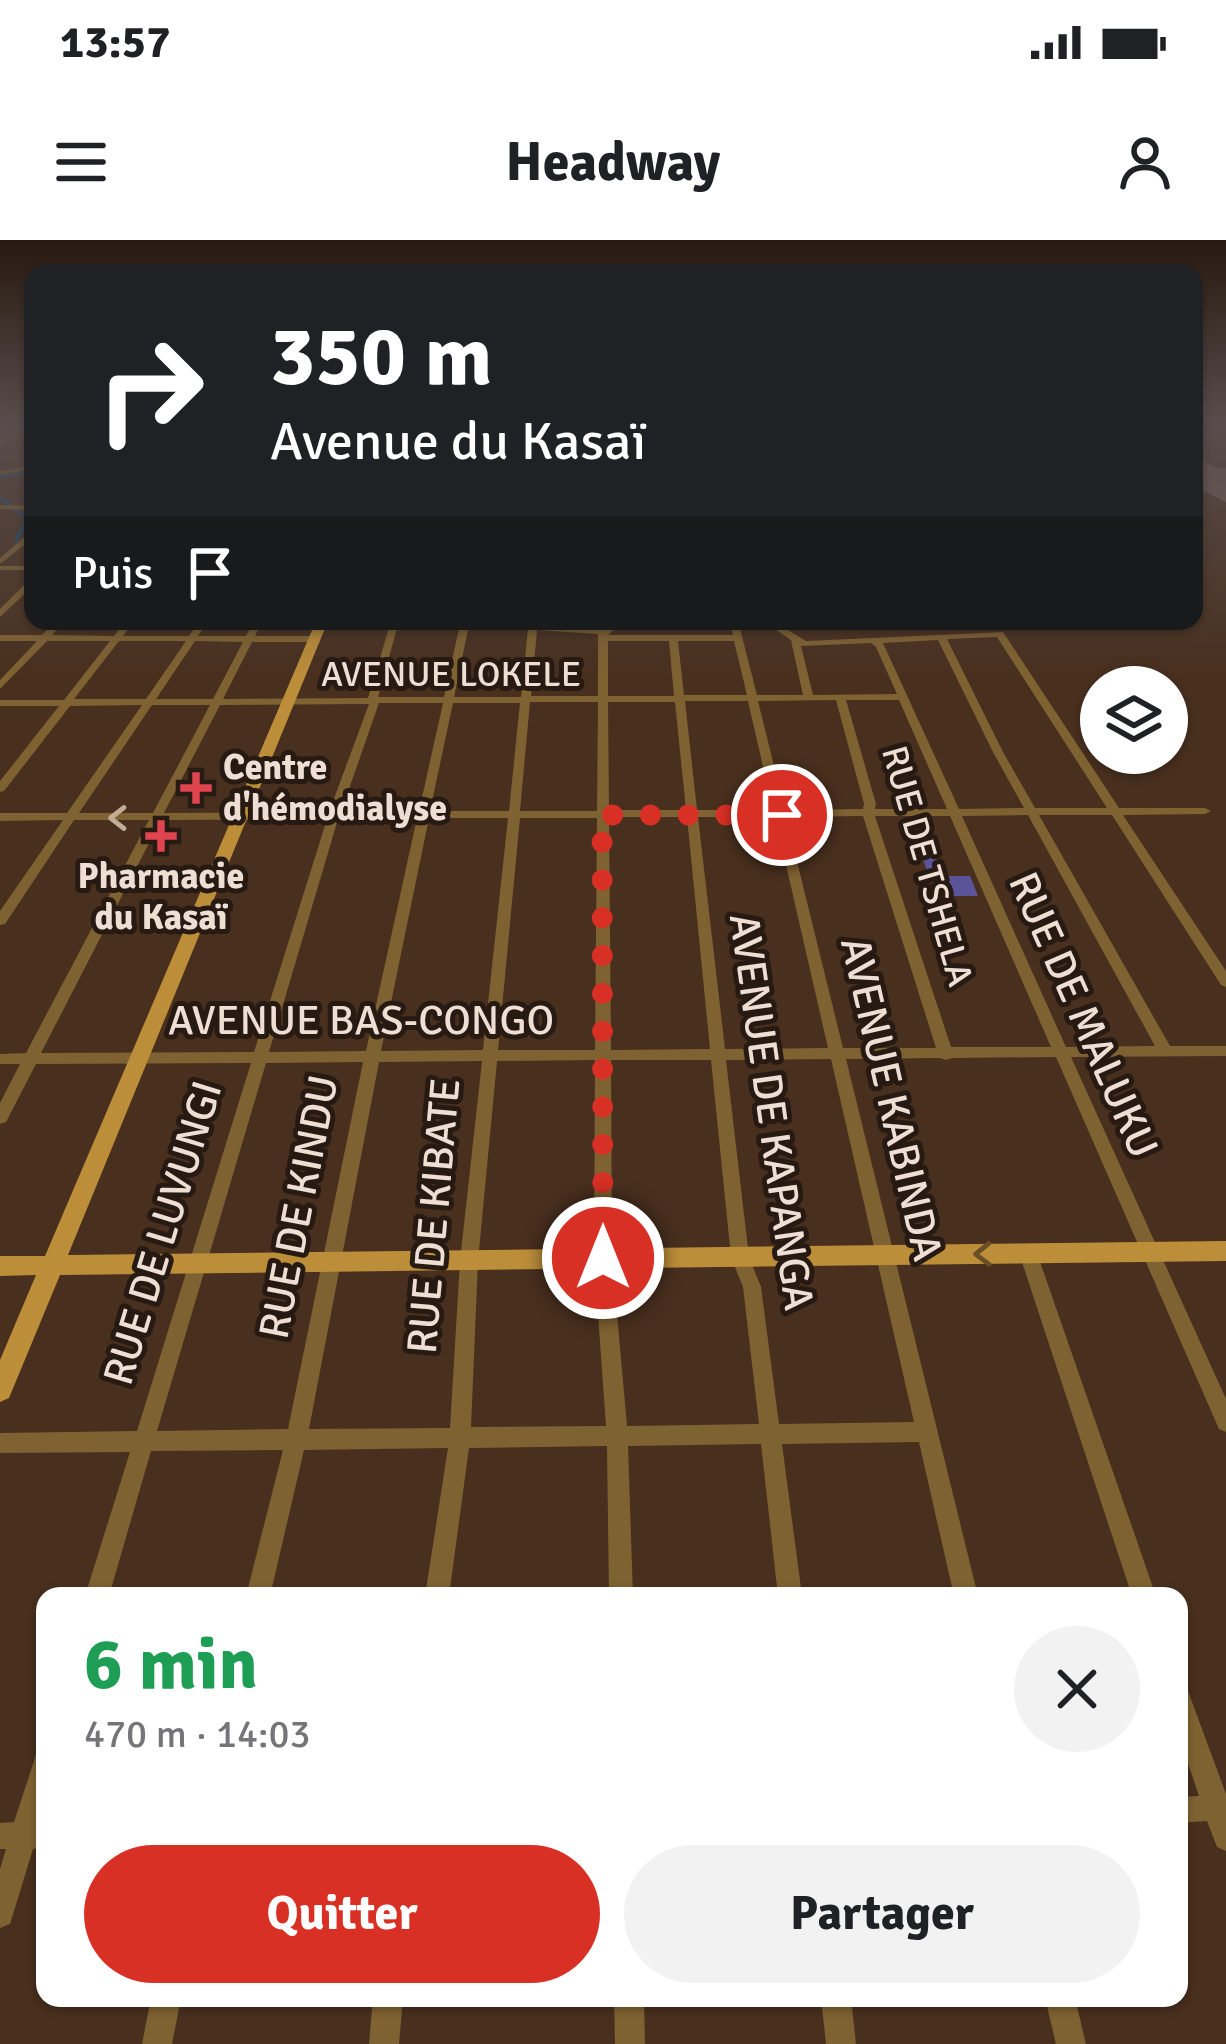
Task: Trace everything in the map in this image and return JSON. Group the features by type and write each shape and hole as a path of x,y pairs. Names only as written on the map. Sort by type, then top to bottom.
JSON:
{"main road":[{"path":"0,1390 318,630"},
{"path":"0,1266 1226,1251"}],"street":[{"path":"8,519 19,510"},
{"path":"0,565 24,542"},
{"path":"0,614 24,590"},
{"path":"0,686 52,630"},
{"path":"0,789 123,630"},
{"path":"0,921 199,630"},
{"path":"0,1118 253,630"},
{"path":"0,638 248,638 318,630"},
{"name":"RUE DE LUVUNGI","path":"100,1587 333,817 375,701 372,695 392,630"},
{"name":"RUE DE KINDU","path":"260,1587 298,1436 372,1057 464,630"},
{"name":"RUE DE KIBATE","path":"438,1587 460,1437 469,1261 533,630"},
{"path":"559,630 674,638 736,630"},
{"path":"609,630 603,635 601,700 603,1258 617,1436 621,1587"},
{"name":"AVENUE KABINDA","path":"736,630 963,1587"},
{"path":"780,630 812,644 1000,634 1226,982"},
{"path":"941,636 1166,1052"},
{"name":"AVENUE DE KAPANGA","path":"674,638 740,1257 752,1287 789,1587"},
{"path":"795,640 809,698"},
{"name":"RUE DE MALUKU","path":"872,640 880,645 1226,1422"},
{"name":"AVENUE LOKELE","path":"0,703 903,697"},
{"name":"RUE DE TSHELA","path":"840,698 870,804 868,814 946,1054"},
{"path":"0,818 1205,811"},
{"name":"AVENUE BAS-CONGO","path":"0,1059 1226,1051"},
{"path":"1028,1253 1141,1587"},
{"path":"0,1443 927,1432"},
{"path":"1188,1723 1221,1807 1226,1838"},
{"path":"0,1914 36,1793"},
{"path":"1188,1809 1221,1807"},
{"path":"157,2044 164,2007"},
{"path":"384,2044 387,2007"},
{"path":"629,2007 630,2044"},
{"path":"837,2007 842,2044"},
{"path":"1062,2007 1071,2044"}],"building":[{"path":"920,852 934,852 944,876 970,876 978,896 937,896"}],"waterway":[{"path":"18,511 24,516"},
{"path":"16,541 24,525"}],"place":[{"name":"Centre d'hémodialyse","path":"196,788"},
{"name":"Pharmacie du Kasaï","path":"161,836"}],"route":[{"path":"603,1258 602,815 782,815"}]}
